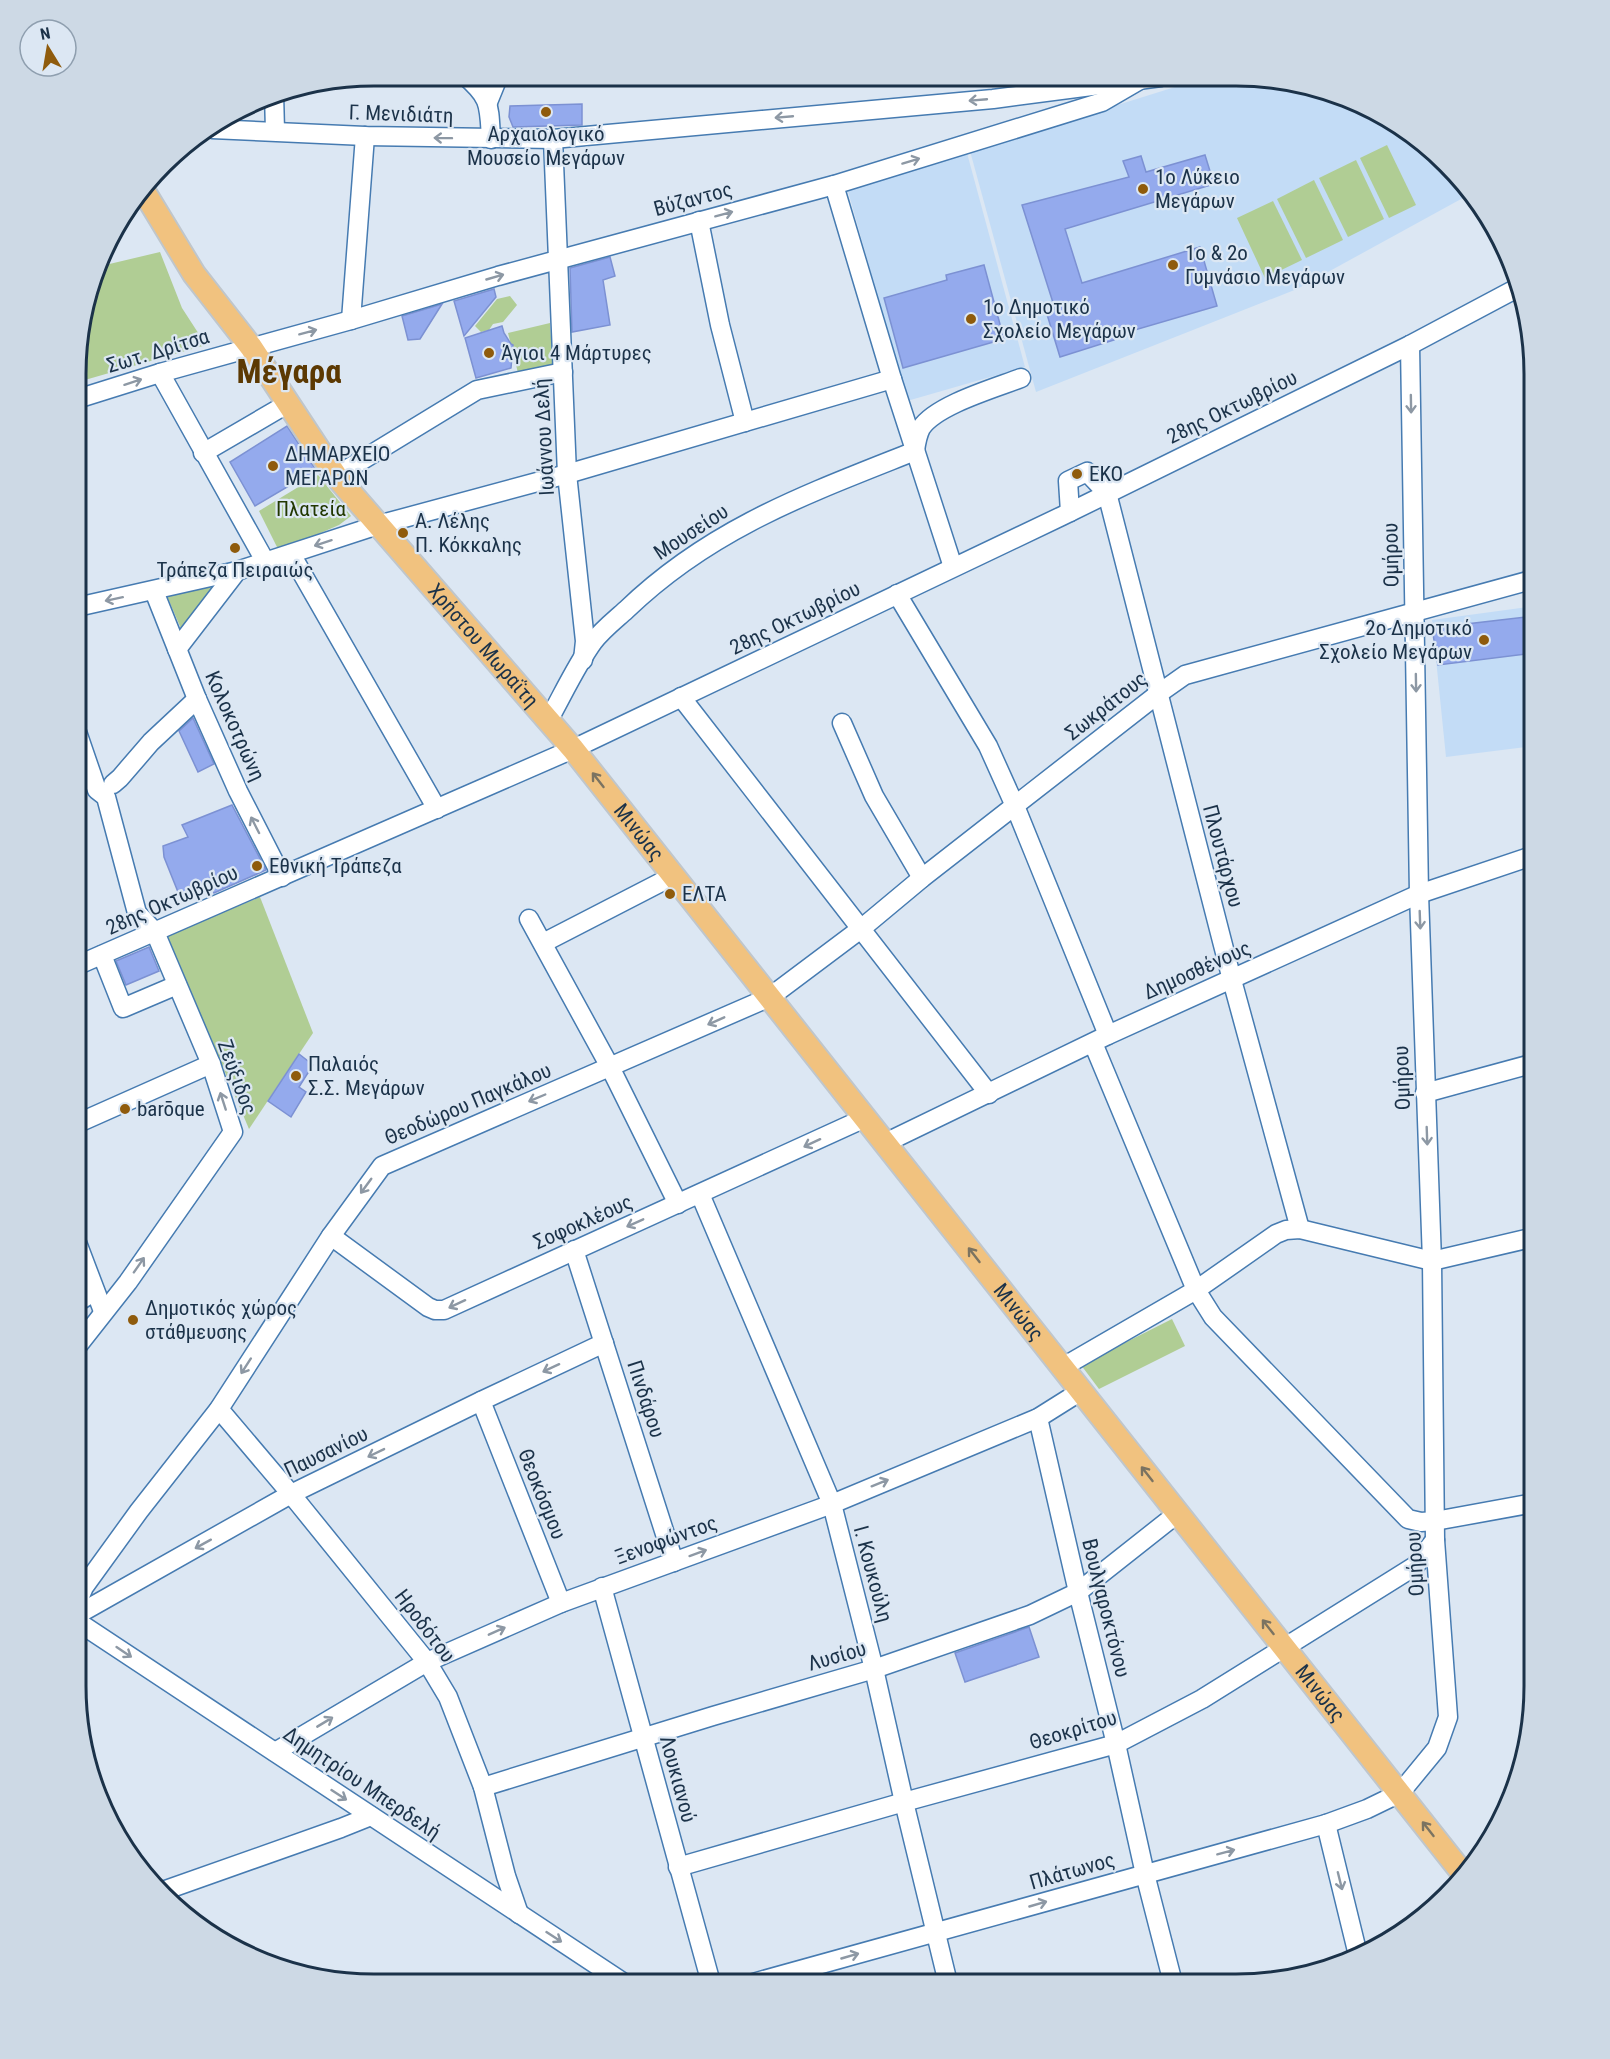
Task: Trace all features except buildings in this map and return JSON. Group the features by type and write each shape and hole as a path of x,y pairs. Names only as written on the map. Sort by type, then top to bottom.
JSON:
{"main road":[{"name":"Χρήστου Μωραΐτη","path":"147,196 200,283 251,347 336,476 573,749"},
{"name":"Μινώας","path":"573,749 1459,1868"}],"street":[{"path":"477,86 488,102"},
{"path":"491,139 488,102 495,86"},
{"name":"Γ. Μενιδιάτη","path":"221,129 365,136 553,139 993,99 1090,86"},
{"name":"Βύζαντος","path":"251,347 559,259 834,185 1102,102 1131,86"},
{"path":"274,103 275,131"},
{"path":"351,320 365,136"},
{"name":"Ιωάννου Δελή","path":"553,139 567,474 585,641 583,660"},
{"path":"834,185 892,379 953,567"},
{"path":"699,221 720,325 745,422"},
{"name":"28ης Οκτωβρίου","path":"86,962 573,749 953,567 1102,488 1410,345 1512,291"},
{"name":"Ομήρου","path":"1400,1793 1437,1748 1448,1717 1435,1540 1432,1261 1419,894 1410,345"},
{"name":"Σωτ. Δρίτσα","path":"86,396 251,347"},
{"path":"336,476 477,390 563,372"},
{"path":"160,373 265,561"},
{"path":"915,451 920,429 943,409 1022,378"},
{"path":"86,605 237,571 378,525 567,474 892,379"},
{"path":"203,453 287,404"},
{"name":"Μουσείου","path":"548,721 594,641 673,569 721,537 771,511 915,451"},
{"path":"1069,504 1068,481 1087,472 1102,488"},
{"name":"Πλουτάρχου","path":"1102,488 1300,1229"},
{"path":"291,554 437,809"},
{"path":"177,649 237,571"},
{"name":"Σωκράτους","path":"770,997 862,928 922,878 1185,675 1524,582"},
{"name":"Κολοκοτρώνη","path":"154,591 197,699 238,791 282,877"},
{"path":"897,594 979,729 1015,806 1100,1039 1196,1290 1213,1317 1408,1519 1421,1522 1435,1521 1524,1505"},
{"path":"681,697 989,1094"},
{"path":"113,784 151,742 197,699"},
{"path":"842,723 873,796 922,878"},
{"name":"Ζεύξιδος","path":"86,758 97,790 106,798 137,913 154,932 211,1064 233,1132 128,1282 103,1311"},
{"name":"Δημοσθένους","path":"885,1143 1100,1039 1419,894 1524,859"},
{"path":"543,943 674,876"},
{"path":"529,919 610,1067 678,1204"},
{"path":"102,955 123,1008 177,985"},
{"name":"Θεοδώρου Παγκάλου","path":"86,1584 219,1408 331,1236 382,1166 770,997"},
{"path":"86,1120 211,1064"},
{"path":"1425,1093 1524,1066"},
{"name":"Σοφοκλέους","path":"331,1236 435,1310 444,1310 865,1118"},
{"name":"Ι. Κουκούλη","path":"700,1194 832,1504 874,1669 946,1974"},
{"path":"1062,1367 1196,1290 1276,1234 1286,1230 1300,1229 1432,1261 1524,1240"},
{"name":"Πινδάρου","path":"574,1250 674,1562"},
{"path":"86,1267 103,1311 86,1334"},
{"path":"86,1297 95,1291"},
{"name":"Παυσανίου","path":"86,1612 291,1494 604,1343"},
{"name":"Ξενοφώντος","path":"275,1752 427,1662 602,1587 832,1504 1038,1418 1081,1391"},
{"name":"Θεοκόσμου","path":"481,1401 561,1603"},
{"name":"Ηροδότου","path":"219,1408 427,1662 448,1697 483,1787 519,1914"},
{"name":"Βουλγαροκτόνου","path":"1038,1418 1171,1974"},
{"name":"Λυσίου","path":"483,1787 874,1669 1029,1615 1078,1592 1178,1513"},
{"name":"Θεοκρίτου","path":"678,1867 1116,1744 1202,1699 1415,1566 1435,1540"},
{"name":"Λουκιανού","path":"602,1587 708,1974"},
{"name":"Δημητρίου Μπερδελή","path":"86,1625 610,1974"},
{"name":"Πλάτωνος","path":"785,1974 1326,1824 1367,1809 1400,1793"},
{"path":"170,1889 371,1816"},
{"path":"1326,1824 1356,1948"}],"shaded area":[{"path":"1178,86 1256,86 1311,95 1347,107 1381,124 1426,157 1464,197 1297,289 1036,392 970,151"},
{"path":"967,153 1025,367 907,401 846,184"},
{"path":"1524,607 1524,747 1446,757 1432,620"}],"green space":[{"path":"1387,145 1416,205 1389,218 1360,158"},
{"path":"1356,160 1384,219 1348,237 1319,178"},
{"path":"1314,180 1343,240 1306,258 1277,199"},
{"path":"1273,201 1302,260 1265,278 1237,218"},
{"path":"160,252 182,308 206,345 86,380 86,354 91,317 106,265"},
{"path":"510,296 517,305 503,322 493,324 489,330 481,332 475,326 497,299"},
{"path":"550,323 553,366 518,373 508,333"},
{"name":"Πλατεία","path":"318,475 351,516 339,525 279,551 259,511"},
{"path":"215,578 219,586 182,631 164,589"},
{"path":"260,897 313,1033 249,1129 167,935"},
{"path":"1172,1319 1185,1346 1099,1389 1081,1365"}],"place":[{"name":"Αρχαιολογικό Μουσείο Μεγάρων","path":"546,112"},
{"name":"1ο Λύκειο Μεγάρων","path":"1143,189"},
{"name":"1ο & 2ο Γυμνάσιο Μεγάρων","path":"1173,265"},
{"name":"1ο Δημοτικό Σχολείο Μεγάρων","path":"971,319"},
{"name":"Άγιοι 4 Μάρτυρες","path":"489,353"},
{"name":"ΔΗΜΑΡΧΕΙΟ ΜΕΓΑΡΩΝ","path":"273,466"},
{"name":"EKO","path":"1077,474"},
{"name":"Α. Λέλης Π. Κόκκαλης","path":"403,533"},
{"name":"Τράπεζα Πειραιώς","path":"235,548"},
{"name":"2ο Δημοτικό Σχολείο Μεγάρων","path":"1484,640"},
{"name":"Εθνική Τράπεζα","path":"257,866"},
{"name":"ΕΛΤΑ","path":"670,894"},
{"name":"Παλαιός Σ.Σ. Μεγάρων","path":"296,1076"},
{"name":"barōque","path":"125,1109"},
{"name":"Δημοτικός χώρος στάθμευσης","path":"133,1320"}],"district":[{"name":"Μέγαρα","path":"289,371"}]}
